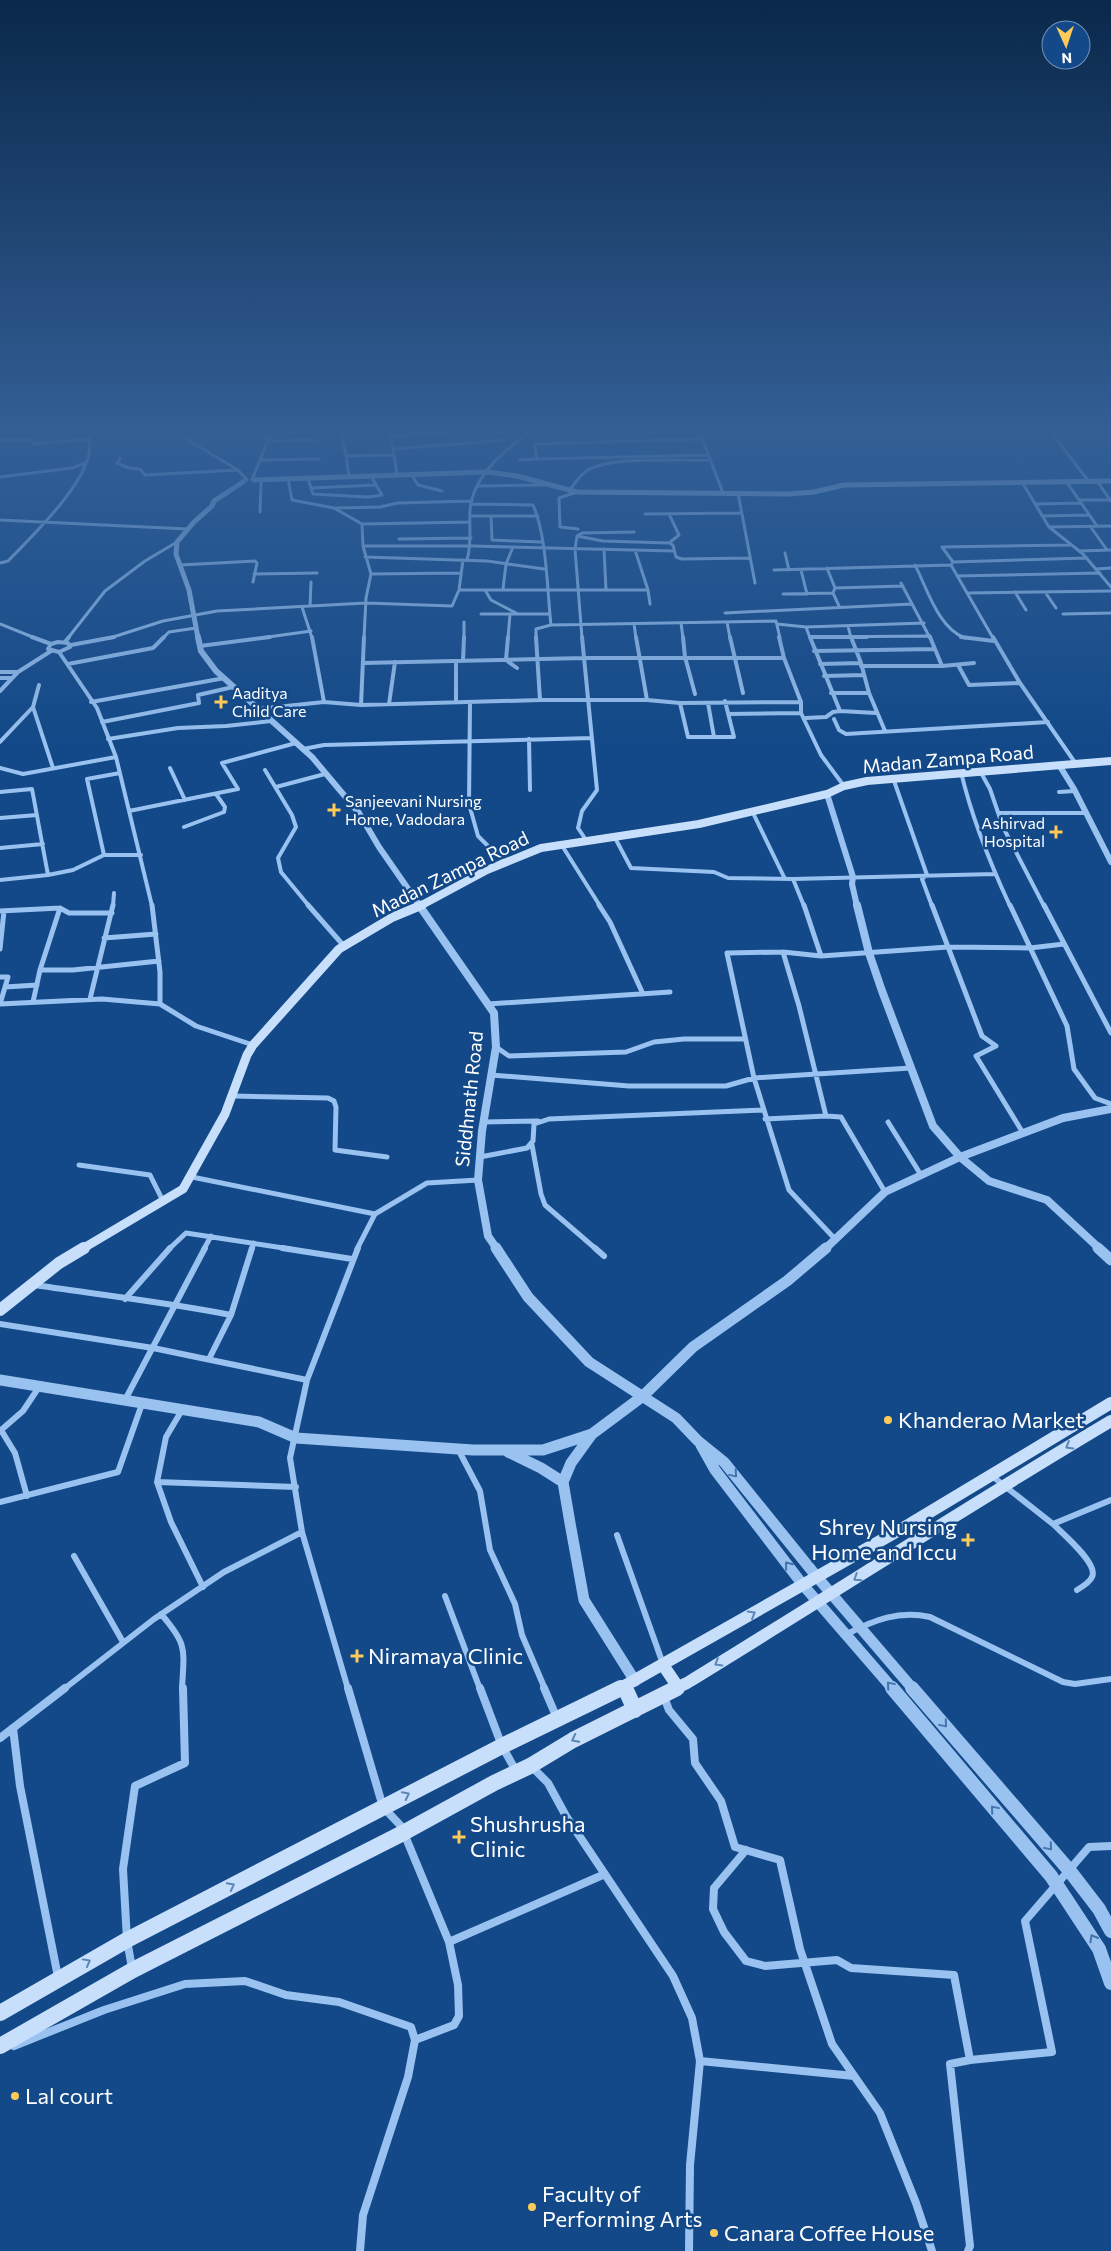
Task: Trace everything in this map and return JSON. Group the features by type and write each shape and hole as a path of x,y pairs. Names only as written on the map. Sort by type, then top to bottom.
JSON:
{"main road":[{"name":"Madan Zampa Road","path":"0,1310 34,1285 59,1263 183,1189 192,1177 225,1114 247,1055 253,1045 339,949 418,904 487,870 542,848 614,836 667,831 752,813 827,794 844,786 893,778 1111,761"},
{"path":"0,2013 127,1940 663,1665 992,1476 1111,1403"},
{"path":"0,2046 133,1970 403,1833 530,1766 573,1740 678,1687 818,1603 988,1494 1111,1421"},
{"path":"663,1665 678,1687"},
{"path":"630,1683 635,1710"}],"street":[{"path":"0,563 8,560 34,533"},
{"path":"65,642 105,591 177,542 184,533"},
{"path":"361,705 366,603 371,574 363,546 362,533"},
{"path":"0,624 51,644 65,642 71,645 99,642 146,625 194,614 366,603 452,606 459,590 460,573 472,546 471,533"},
{"path":"492,533 492,540 542,542"},
{"path":"541,533 551,625"},
{"path":"577,536 582,533"},
{"path":"669,543 679,535 678,533"},
{"path":"746,533 755,583"},
{"path":"1056,533 1087,558 1111,589"},
{"path":"1096,533 1109,550"},
{"path":"577,536 603,541 669,543 674,545 676,556 682,559 750,558"},
{"path":"577,536 575,549 577,591 597,790 582,811 578,828 586,840"},
{"path":"399,539 471,538"},
{"name":"Siddhnath Road","path":"177,542 176,554 189,590 201,651 216,671 312,757 324,774 359,813 379,847 494,1013 496,1047 484,1122 478,1180 488,1236 528,1297 589,1362 676,1418 698,1441 724,1462 832,1594 862,1626 1069,1870 1099,1909 1111,1932"},
{"path":"1071,545 942,548 952,563 957,576 969,593 994,641 1020,683 1076,764"},
{"path":"363,546 674,550"},
{"path":"503,589 506,564 512,547"},
{"path":"604,549 606,590"},
{"path":"635,550 648,590 650,604"},
{"path":"1079,551 1109,550"},
{"path":"785,553 789,570"},
{"path":"366,557 465,560 544,569"},
{"path":"774,570 1087,558"},
{"path":"180,565 252,560 257,563 253,582"},
{"path":"914,565 945,623 955,634 967,638 994,641"},
{"path":"827,568 834,588 833,593 839,606"},
{"path":"1096,569 1111,568"},
{"path":"801,570 808,594"},
{"path":"254,574 317,573"},
{"path":"371,574 460,573"},
{"path":"957,576 1100,573"},
{"path":"310,606 311,582"},
{"path":"834,588 902,584 930,636 942,666"},
{"path":"969,593 1111,589"},
{"path":"459,590 648,590"},
{"path":"485,590 491,600 519,614"},
{"path":"1015,592 1026,610"},
{"path":"1045,592 1056,608"},
{"path":"783,594 833,593"},
{"path":"725,613 839,606 912,604"},
{"path":"302,607 320,665 324,702"},
{"path":"1063,614 1111,613"},
{"path":"481,614 550,614"},
{"path":"506,660 510,614"},
{"path":"540,700 536,628 551,625 776,621 777,624 806,627 924,624"},
{"path":"463,660 464,622"},
{"path":"727,622 733,656 744,693"},
{"path":"681,623 685,657 695,694"},
{"path":"634,624 638,658 647,700"},
{"path":"777,624 784,658 802,702 801,713"},
{"path":"848,626 876,713 885,731"},
{"path":"806,627 830,693 840,711"},
{"path":"68,664 153,648 168,632 196,628"},
{"path":"200,646 311,631"},
{"path":"810,637 930,636"},
{"path":"51,644 48,648 51,651"},
{"path":"0,691 18,672 51,651 59,652 69,649 71,645"},
{"path":"814,650 934,648"},
{"path":"59,652 91,702 97,708 116,757 151,896 159,961 160,1004"},
{"path":"362,663 733,656 784,658"},
{"path":"506,660 517,668"},
{"path":"456,661 456,702"},
{"path":"389,704 395,662"},
{"path":"820,664 942,666 974,663"},
{"path":"958,665 969,684 1020,683"},
{"path":"0,672 18,672"},
{"path":"824,676 863,675"},
{"path":"0,678 12,678"},
{"path":"91,702 225,678"},
{"path":"0,742 33,707 39,685"},
{"path":"102,722 199,703 198,695 233,686"},
{"path":"830,693 869,693"},
{"path":"258,709 324,702 361,705 540,700 647,700 680,704 725,701 802,702"},
{"path":"680,704 688,737 734,737 725,701"},
{"path":"470,702 469,804 478,836 505,863"},
{"path":"708,703 714,737"},
{"path":"33,707 53,768"},
{"path":"806,718 829,717 833,712 840,711 876,713"},
{"path":"728,714 801,713 806,718 817,748 829,769 844,786"},
{"path":"834,719 839,730 846,734 1048,722"},
{"path":"108,738 178,728 226,726 271,721"},
{"path":"302,749 324,746 592,738"},
{"path":"529,739 530,790"},
{"path":"130,811 238,789 222,763 296,742"},
{"path":"0,768 23,774 116,757"},
{"path":"1059,765 1076,792 1111,862"},
{"path":"170,768 185,800"},
{"path":"265,770 292,815 296,827 278,858 281,872 344,946"},
{"path":"980,771 1003,827 1111,1033"},
{"path":"961,772 968,803 995,874 1067,1026 1074,1069 1095,1098 1111,1104"},
{"path":"104,855 87,779 120,773"},
{"path":"276,787 324,774"},
{"path":"893,778 927,875"},
{"path":"0,792 32,789 48,875"},
{"path":"1059,792 1076,792"},
{"path":"184,827 224,812 225,806 216,794"},
{"path":"827,794 853,878 852,884 869,953 933,1126 960,1157 989,1181 1047,1200 1111,1260"},
{"path":"752,813 785,879"},
{"path":"998,813 1086,813"},
{"path":"0,818 37,815"},
{"path":"614,836 631,868 714,872 728,878 793,879 995,874"},
{"path":"0,848 42,844"},
{"path":"562,844 610,922 643,994"},
{"path":"0,880 48,875 73,870 104,855 141,855"},
{"path":"927,875 922,879 982,1036 996,1046 976,1056 1023,1134"},
{"path":"793,879 807,912 821,956"},
{"path":"90,999 104,938 112,914 114,893"},
{"path":"0,949 2,911 60,908 69,912 112,914"},
{"path":"33,1002 40,970 60,908"},
{"path":"104,938 156,934"},
{"path":"836,1240 789,1190 765,1120 754,1078 727,953 782,952 821,956 948,947 1030,948 1064,944"},
{"path":"782,952 799,1006 826,1116"},
{"path":"40,970 159,961"},
{"path":"0,977 8,977 0,1004 90,999 160,1004 196,1026 253,1045"},
{"path":"5,987 36,985"},
{"path":"488,1004 670,992"},
{"path":"496,1047 509,1056 519,1056 626,1052 642,1044 680,1040 745,1039"},
{"path":"491,1075 638,1086 726,1086 754,1078 911,1068"},
{"path":"232,1096 328,1098 334,1101 336,1106 335,1150 387,1157"},
{"path":"630,1683 584,1600 563,1482 571,1463 592,1434 643,1396 693,1347 787,1281 836,1240 885,1192 960,1157 1063,1118 1111,1108"},
{"path":"484,1122 763,1110"},
{"path":"765,1120 826,1116 841,1117 885,1192"},
{"path":"539,1121 534,1124 532,1145 541,1194 545,1205 604,1256"},
{"path":"888,1122 921,1175"},
{"path":"480,1158 528,1148 532,1145"},
{"path":"79,1165 150,1175 154,1178 164,1201"},
{"path":"192,1177 375,1214"},
{"path":"415,2040 454,2025 459,2016 458,1984 449,1942 401,1826 383,1807 302,1532 290,1458 296,1438 307,1380 352,1259 375,1214 427,1183 478,1180"},
{"path":"125,1300 186,1232 352,1259"},
{"path":"125,1400 210,1236"},
{"path":"209,1359 231,1315 254,1243"},
{"path":"34,1285 125,1300 176,1304 231,1315"},
{"path":"0,1324 153,1348 307,1380"},
{"path":"0,1380 259,1422 296,1438 458,1449 543,1450 592,1434"},
{"path":"27,1496 15,1454 1,1430 15,1421 30,1402 39,1386"},
{"path":"0,1502 118,1472 142,1403"},
{"path":"182,1410 166,1437 157,1482 171,1522 203,1587"},
{"name":"Siddhnath Road","path":"698,1441 714,1470 803,1585 847,1634 1056,1884 1099,1949 1111,1983"},
{"path":"458,1449 480,1491 490,1550 515,1604 522,1635 557,1719"},
{"path":"505,1450 541,1468 563,1482"},
{"path":"992,1476 1053,1524 1090,1562 1094,1571 1092,1579 1077,1590"},
{"path":"157,1482 296,1487"},
{"path":"1053,1524 1111,1500"},
{"path":"0,1738 161,1614 224,1572 302,1532"},
{"path":"617,1535 663,1665"},
{"path":"74,1556 123,1642"},
{"path":"445,1596 502,1746 517,1772"},
{"path":"847,1634 894,1614 905,1612 918,1614 930,1617 1063,1682 1075,1684 1111,1679"},
{"path":"133,1970 127,1940 123,1869 135,1786 185,1763 182,1701 184,1650 178,1634 161,1614"},
{"path":"662,1694 669,1710 693,1739 695,1763 721,1801 735,1847 780,1860 804,1961 832,2044 880,2113 916,2203 932,2251"},
{"path":"13,1728 20,1786 58,1978"},
{"path":"530,1766 548,1783 566,1816 673,1976 692,2018 700,2061 690,2165 689,2251"},
{"path":"968,2251 970,2246 950,2064 970,2060 1052,2052 1025,1921 1089,1847 1111,1846"},
{"path":"746,1850 714,1888 713,1909 724,1932 746,1961 765,1966 804,1961 837,1960 851,1968 954,1975 970,2060"},
{"path":"449,1942 605,1874"},
{"path":"0,2050 42,2036 104,2010 185,1984 245,1982 286,1995 339,2002 411,2027 415,2040 408,2077 363,2215 360,2251"},
{"path":"700,2061 854,2076"}],"place":[{"name":"Aaditya Child Care","path":"221,702"},
{"name":"Sanjeevani Nursing Home, Vadodara","path":"334,810"},
{"name":"Ashirvad Hospital","path":"1056,832"},
{"name":"Khanderao Market","path":"888,1420"},
{"name":"Shrey Nursing Home and Iccu","path":"968,1540"},
{"name":"Niramaya Clinic","path":"357,1656"},
{"name":"Shushrusha Clinic","path":"459,1837"},
{"name":"Lal court","path":"15,2096"},
{"name":"Faculty of Performing Arts","path":"532,2207"},
{"name":"Canara Coffee House","path":"714,2233"}]}
